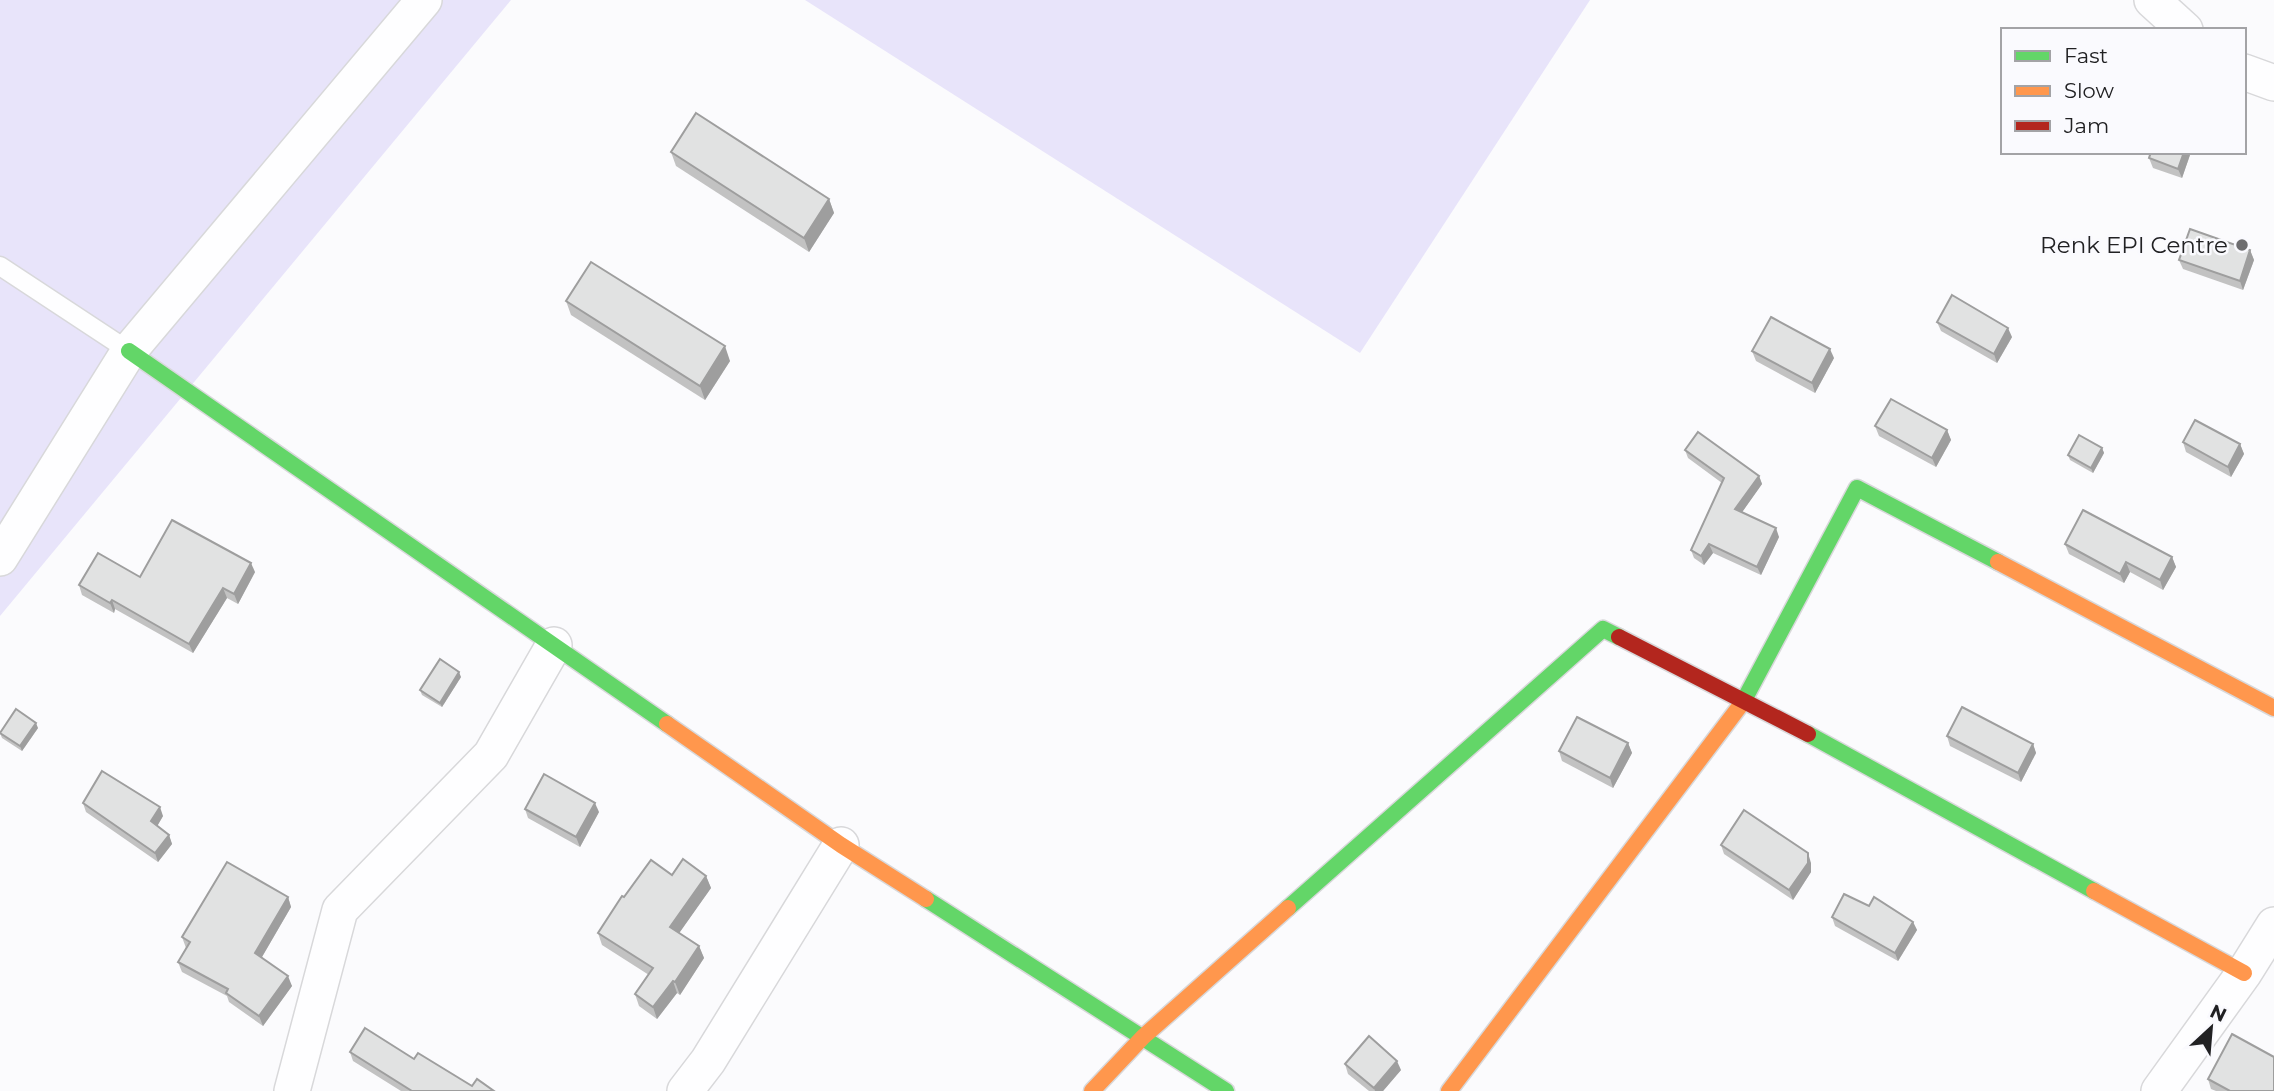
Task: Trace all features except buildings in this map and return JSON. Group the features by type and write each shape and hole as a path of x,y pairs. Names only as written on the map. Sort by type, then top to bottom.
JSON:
{"street":[{"path":"0,558 129,352 424,0"},
{"path":"2152,0 2183,28"},
{"path":"2246,73 2274,83"},
{"path":"129,352 841,845 1226,1091"},
{"path":"1449,1091 1745,699 1857,488 2274,708"},
{"path":"1092,1091 1143,1037 1603,629 1745,699 2244,973"},
{"path":"292,1091 340,910 491,755 554,645"},
{"path":"685,1091 708,1061 841,845"},
{"path":"2159,1091 2244,973 2274,925"}],"lane":[{"path":"0,266 129,352"}],"shaded area":[{"path":"0,0 511,0 0,616"},
{"path":"805,0 1590,0 1360,353"}],"traffic: fast":[{"path":"129,351 667,724"},
{"path":"1743,702 1857,488 1998,562"},
{"path":"1288,908 1603,629 1619,637"},
{"path":"1808,734 2094,891"},
{"path":"926,899 1226,1091"}],"traffic: slow":[{"path":"1998,562 2274,708"},
{"path":"1449,1091 1743,702"},
{"path":"667,724 841,845 926,899"},
{"path":"2094,891 2244,973"},
{"path":"1092,1091 1143,1037 1288,908"}],"traffic: jam":[{"path":"1619,637 1808,734"}],"place":[{"name":"Renk EPI Centre","path":"2242,245"}]}
